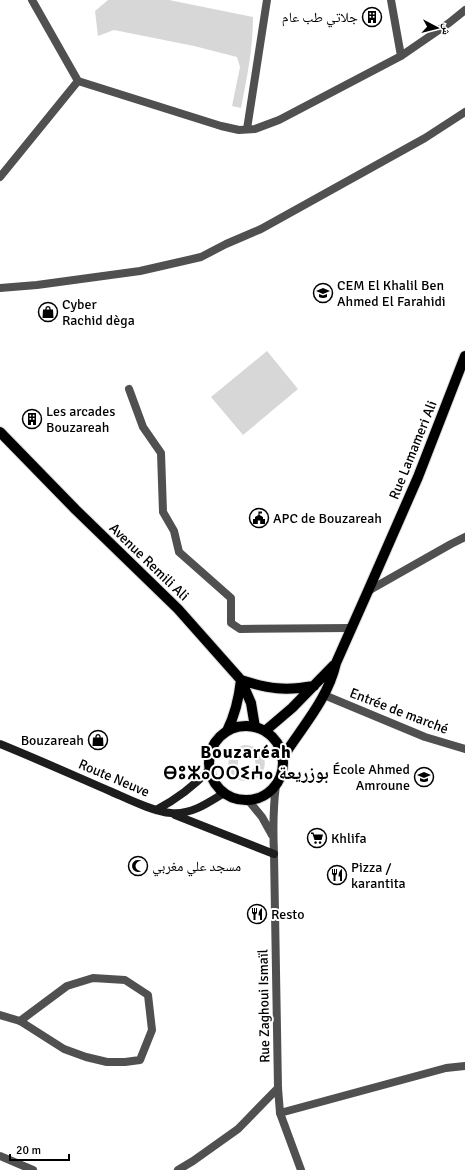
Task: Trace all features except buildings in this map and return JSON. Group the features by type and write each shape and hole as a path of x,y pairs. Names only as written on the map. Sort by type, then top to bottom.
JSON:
{"main road":[{"name":"Rue Lamameri Ali","path":"336,663 418,477 465,356"},
{"name":"Avenue Remili Ali","path":"0,432 76,510 178,609 241,680 260,729"},
{"path":"260,729 292,708 336,663"},
{"path":"283,757 324,695 336,663"},
{"path":"227,731 241,726 260,729 273,737 280,747 283,757 282,772 276,785 268,793 259,798 248,800 235,799 224,793 215,783 210,769 210,754 216,742 227,731 233,719 241,680 259,686 277,689 296,689 314,686"},
{"name":"Route Neuve","path":"0,744 156,810 185,792 210,769"},
{"path":"171,813 182,813 197,809 224,793"},
{"path":"156,810 171,813 274,854"}],"street":[{"path":"32,0 78,81 221,126 239,130 262,127 279,120 401,56 450,23 465,10"},
{"path":"247,129 268,0"},
{"path":"391,0 401,56"},
{"path":"0,177 78,81"},
{"path":"0,288 37,285 140,271 200,257 261,229 425,138 465,112"},
{"path":"129,389 143,428 161,453 163,512 174,531 179,552 231,598 230,622 240,629 351,628"},
{"path":"368,591 465,537"},
{"name":"Entrée de marché","path":"324,695 425,737 465,749"},
{"name":"Rue Zaghoui Ismaïl","path":"276,785 273,837 278,1088 280,1113 301,1170"},
{"name":"Rue Zaghoui Ismaïl","path":"248,800 262,817 273,837"},
{"path":"0,1015 20,1021 64,1049 86,1057 107,1062 140,1060 152,1030 148,996 125,980 93,978 67,986 20,1021"},
{"path":"280,1113 446,1068 465,1066"},
{"path":"178,1170 238,1129 278,1088"},
{"path":"0,1156 33,1170"}],"shaded area":[{"path":"108,0 169,0 253,17 251,52 241,108 232,106 240,67 237,57 194,46 114,30 98,36 95,11"},
{"path":"267,351 298,389 243,435 211,397"},
{"path":"244,745 254,747 260,751 264,757 265,764 263,771 253,780 239,780 229,769 228,765 230,756","holes":["245,754 252,756 255,761 253,769 248,772 240,770 238,766 239,758"]}],"place":[{"name":"جلاتي طب عام","path":"372,17"},
{"name":"CEM El Khalil Ben Ahmed El Farahidi","path":"323,293"},
{"name":"Cyber Rachid dèga","path":"48,312"},
{"name":"Les arcades Bouzareah","path":"32,419"},
{"name":"APC de Bouzareah","path":"259,518"},
{"name":"Bouzareah","path":"98,740"},
{"name":"École Ahmed Amroune","path":"424,777"},
{"name":"Khlifa","path":"317,838"},
{"name":"مسجد علي مغربي","path":"138,866"},
{"name":"Pizza / karantita","path":"337,875"},
{"name":"Resto","path":"257,914"}],"district":[{"name":"Bouzaréah ⴱⵓⵣⴰⵔⵔⵉⵄⴰ بوزريعة","path":"246,762"}]}
